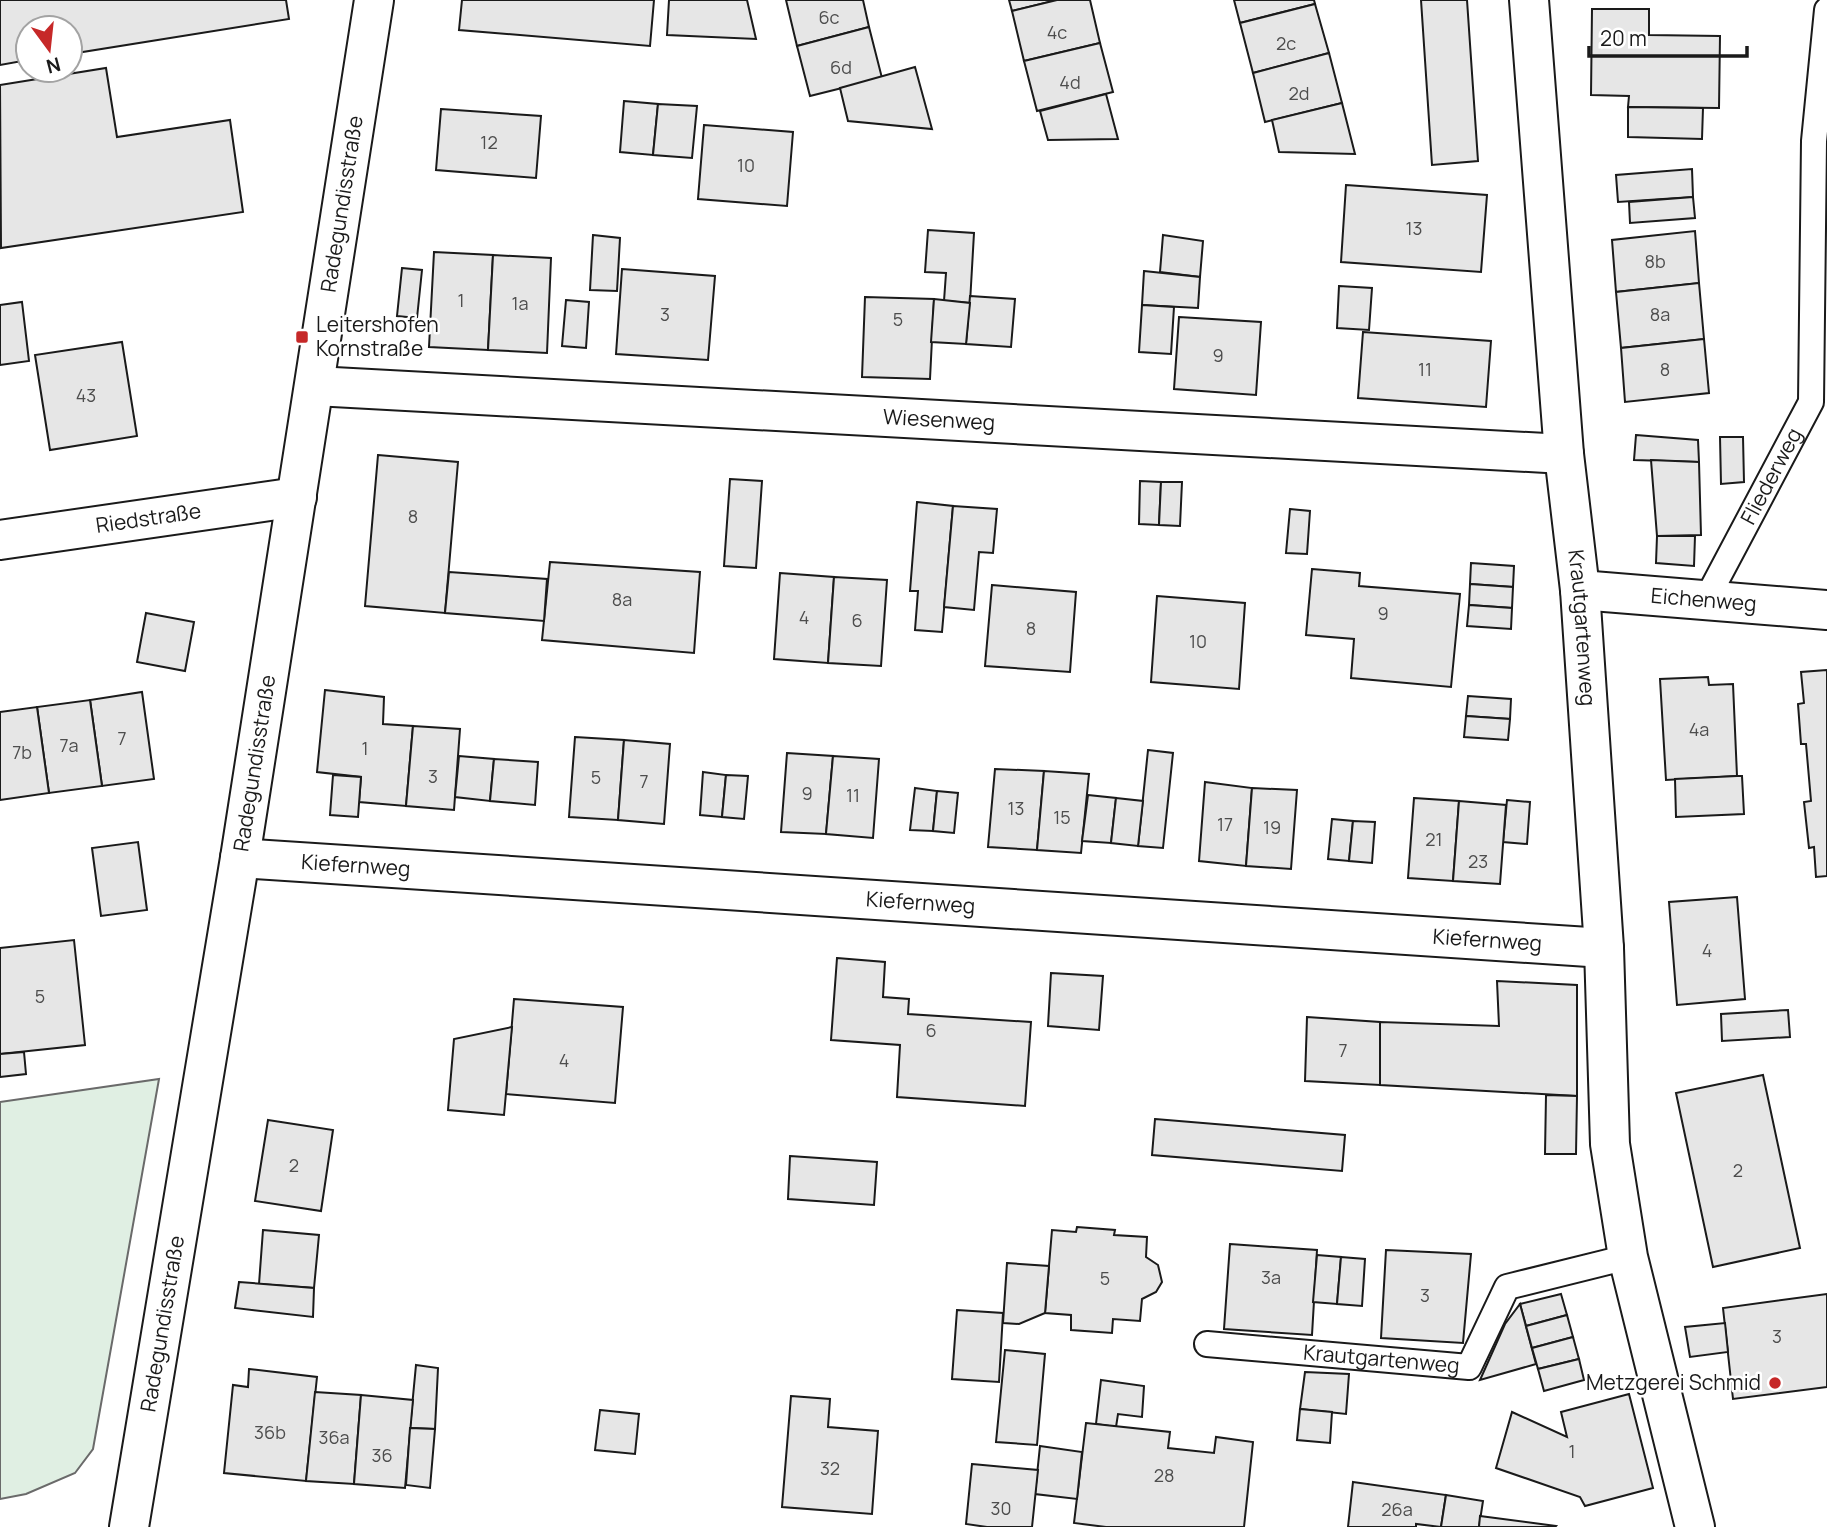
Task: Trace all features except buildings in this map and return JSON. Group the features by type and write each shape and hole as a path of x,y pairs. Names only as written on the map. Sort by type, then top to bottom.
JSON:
{"street":[{"name":"Radegundisstraße","path":"129,1527 298,497 374,0"},
{"name":"Krautgartenweg","path":"1529,0 1564,454 1580,590 1604,948 1610,1144 1628,1257 1695,1527"},
{"name":"Wiesenweg","path":"315,386 1564,454"},
{"name":"Riedstraße","path":"0,540 298,497"},
{"name":"Eichenweg","path":"1580,590 1827,610"},
{"name":"Kiefernweg","path":"240,858 1604,948"}],"lane":[{"name":"Fliederweg","path":"1706,600 1811,402 1814,141 1827,10"},
{"name":"Krautgartenweg","path":"1207,1344 1469,1367 1507,1287 1628,1257"}],"green space":[{"path":"159,1079 93,1449 75,1473 26,1494 0,1499 0,1102"}],"place":[{"name":"Leitershofen Kornstraße","path":"302,337"},
{"name":"Metzgerei Schmid","path":"1775,1383"}]}
